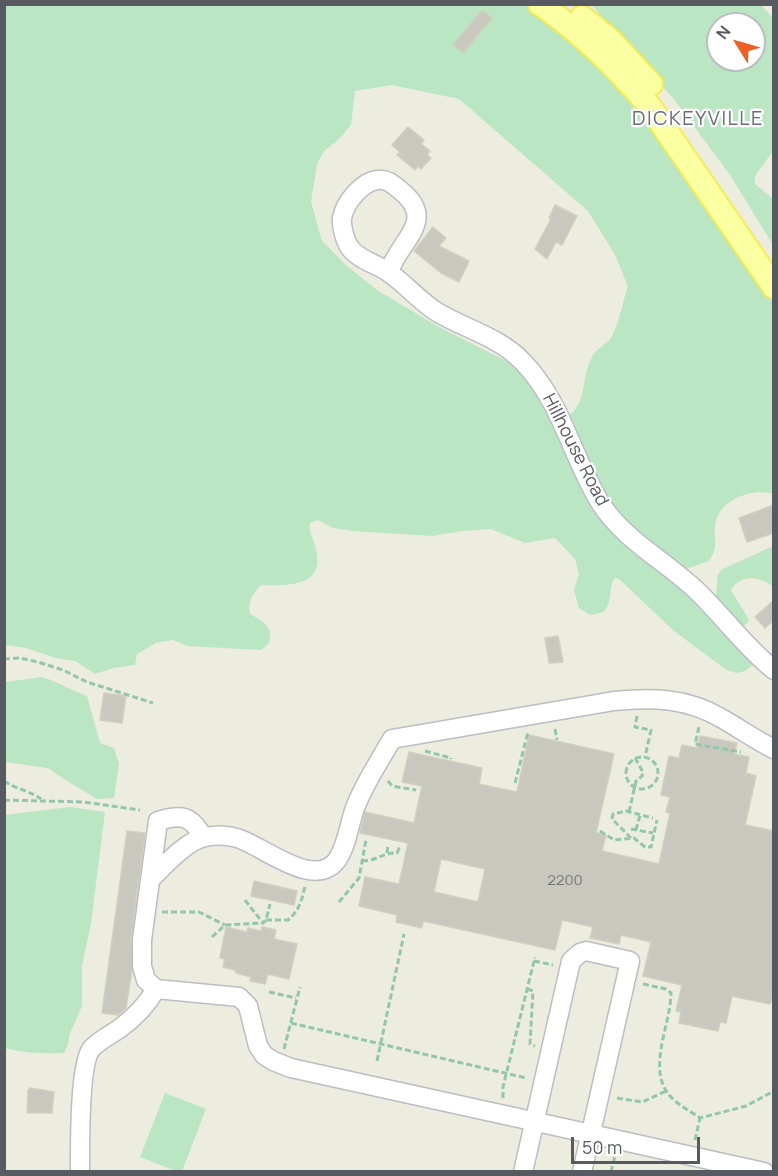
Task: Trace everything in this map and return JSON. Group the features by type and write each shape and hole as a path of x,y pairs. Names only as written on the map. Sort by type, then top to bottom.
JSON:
{"main road":[{"path":"540,4 592,45 648,104 774,287"},
{"path":"566,4 610,40 655,90 698,147 774,260"}],"street":[{"name":"Hillhouse Road","path":"389,272 414,229 417,210 414,203 393,185 378,179 367,183 357,192 342,219 350,248 361,257 389,272 425,304 503,346 524,363 553,402 594,491 613,519 698,591 755,654 774,670"},
{"path":"151,879 179,852 203,837 219,835 237,838 302,870 329,867 336,861 356,807 392,739 641,698 684,702 720,717 773,746"},
{"path":"203,837 191,820 183,817 158,821 142,940 142,966 146,980 156,989 239,997 248,1006 258,1046 264,1055 291,1068 764,1172"},
{"path":"523,1172 571,961 575,956 586,951 630,961 582,1172"},
{"path":"80,1172 86,1061 91,1049 134,1018 156,989"}],"path":[{"path":"4,659 20,658 38,662 63,670 87,682 153,703"},
{"path":"638,713 635,727 651,730 645,757"},
{"path":"701,719 695,744 741,753 743,745"},
{"path":"515,783 528,730 533,725"},
{"path":"554,725 556,740"},
{"path":"645,757 657,767 657,778 650,786 635,787 628,780 626,770 635,758 645,757"},
{"path":"629,812 636,781 643,772 635,758"},
{"path":"4,781 42,800"},
{"path":"4,800 82,802 140,810"},
{"path":"629,812 655,819 651,847 645,847 631,838 612,819 613,814 629,812"},
{"path":"639,815 634,829 654,833"},
{"path":"600,831 614,840 631,838"},
{"path":"339,902 359,879 366,840"},
{"path":"387,853 388,845"},
{"path":"362,861 372,861 387,853 397,853 400,846"},
{"path":"154,912 199,912 225,924 288,920 295,915 300,905 307,878"},
{"path":"244,900 265,922"},
{"path":"265,922 270,904"},
{"path":"212,937 225,924"},
{"path":"376,1061 404,934"},
{"path":"506,1104 503,1097 507,1074 535,959 554,966 555,963"},
{"path":"642,984 666,989 671,993 671,1006 660,1059 661,1076 666,1091 681,1105 700,1118 746,1106 774,1091"},
{"path":"283,1053 300,987"},
{"path":"527,989 533,991 530,1044 536,1047"},
{"path":"269,992 297,998"},
{"path":"291,1023 531,1079 527,1087"},
{"path":"607,1096 642,1102 666,1091"},
{"path":"694,1146 700,1118"},
{"path":"611,1172 616,1151"}],"green space":[{"path":"4,5 530,5 612,73 773,296 773,494 757,492 748,494 725,506 716,521 715,545 709,561 681,571 611,510 567,417 579,404 593,355 613,335 628,286 615,255 588,211 459,99 392,85 355,91 351,125 324,151 317,164 311,202 322,241 347,266 377,290 437,326 522,369 549,405 587,486 672,573 754,664 745,671 736,673 725,669 674,631 619,579 615,578 609,603 604,612 590,615 579,608 574,590 579,574 575,559 555,538 525,543 491,529 432,536 353,531 333,528 318,520 310,523 317,559 316,569 311,576 295,584 261,585 251,598 250,614 263,622 270,633 269,643 261,650 187,646 173,640 156,643 137,654 135,665 113,668 95,674 75,661 5,645"},
{"path":"592,5 761,5 773,18 773,151 755,176 755,184 773,199 773,245 730,175 673,98 599,17 599,13"},
{"path":"773,546 773,586 762,580 750,578 740,581 731,590 749,620 740,632 715,604 718,575 721,570"},
{"path":"42,677 87,696 100,743 114,748 119,764 114,798 97,799 48,768 5,762 5,682"},
{"path":"70,807 105,812 91,923 82,966 82,1006 64,1053 34,1053 4,1048 5,815"},
{"path":"165,1093 206,1109 182,1171 176,1171 140,1157"}],"building":[{"path":"482,10 492,18 463,53 453,45"},
{"path":"408,127 424,140 421,144 430,151 427,155 431,158 421,169 418,166 415,170 397,155 400,152 392,145"},
{"path":"555,205 577,216 562,245 556,242 547,259 535,249 551,219 549,218"},
{"path":"433,227 446,238 439,246 469,261 459,282 441,273 414,251"},
{"path":"774,505 774,533 747,542 739,518"},
{"path":"774,600 774,620 765,628 755,617"},
{"path":"558,636 563,662 549,663 545,638"},
{"path":"104,693 126,696 122,723 100,720"},
{"path":"529,735 614,754 596,833 606,835 602,851 659,864 670,813 666,812 670,797 661,795 669,756 679,758 682,745 697,748 700,736 737,743 734,754 749,757 746,773 756,776 745,825 774,831 774,998 772,997 770,1004 732,996 726,1023 720,1022 718,1031 679,1023 681,1012 676,1011 682,985 643,976 651,942 621,935 619,944 590,938 593,927 562,920 555,950 423,921 422,928 396,922 397,915 359,906 365,877 399,884 408,843 360,833 365,812 414,823 422,786 402,782 409,752 482,768 479,784 517,792","holes":["441,859 485,869 478,902 434,892"]},
{"path":"127,831 145,833 131,939 132,970 126,1008 118,1015 102,1013"},
{"path":"254,881 297,891 294,905 251,896"},
{"path":"226,927 247,932 248,928 261,931 262,927 276,930 274,939 297,944 289,979 268,974 265,984 250,981 251,977 223,967 225,959 220,958"},
{"path":"30,1088 54,1092 52,1113 27,1113"}],"district":[{"name":"DICKEYVILLE","path":"698,119"}]}
